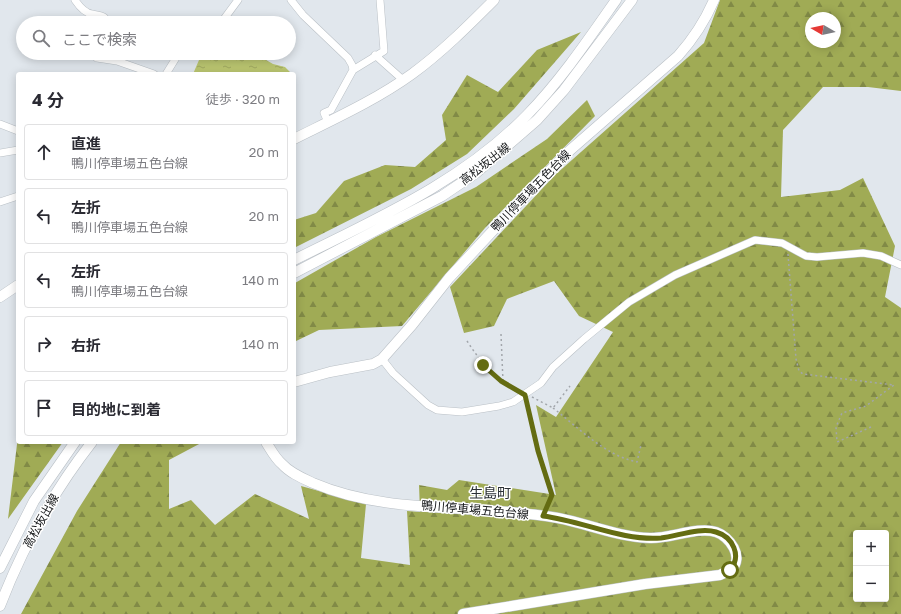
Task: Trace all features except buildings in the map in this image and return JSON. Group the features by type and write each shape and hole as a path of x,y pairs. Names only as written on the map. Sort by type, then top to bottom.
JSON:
{"main road":[{"path":"296,138 403,80 438,54 494,0"},
{"name":"高松坂出線","path":"296,259 437,186 500,141 527,115 555,84 616,0"},
{"name":"高松坂出線","path":"296,272 442,196 476,174 537,120 564,90 632,0"},
{"name":"鴨川停車場五色台線","path":"296,381 330,372 373,364 382,359 408,330 449,278 523,198 568,152 678,56 692,40 706,20 714,0"},
{"path":"0,297 16,286"},
{"name":"高松坂出線","path":"0,568 34,501 74,444"},
{"name":"高松坂出線","path":"0,606 10,581 46,508 91,444"},
{"name":"鴨川停車場五色台線","path":"267,444 282,465 297,476 337,492 363,498 402,504 558,518 619,534 651,538 715,531 725,536 735,549 735,565 730,570 720,574 658,582 462,614"}],"street":[{"path":"74,0 83,10 92,14 100,14 102,16"},
{"path":"226,16 238,0"},
{"path":"291,0 303,15 348,58 353,70"},
{"path":"328,122 324,113 330,110 353,70 375,55 384,51 380,0"},
{"path":"375,55 403,80"},
{"path":"110,60 148,72"},
{"path":"167,72 175,60"},
{"path":"0,124 16,130"},
{"path":"0,153 16,150"},
{"path":"0,202 16,197"},
{"path":"382,359 392,373 428,405 437,410 462,412 499,406 513,402 541,383 554,367 584,339 630,302 651,288 675,275 755,240 770,240 787,246 806,256 817,257 863,254 881,256 901,266"}],"path":[{"path":"787,246 796,359 799,371 803,374 894,385 866,406 842,413 836,427 836,442 871,427"},
{"path":"501,334 503,382"},
{"path":"467,341 483,365 503,382 525,395 553,408 593,441 630,461 637,462 641,445"},
{"path":"553,408 570,386"},
{"path":"525,395 538,451 552,495 543,516"}],"green space":[{"path":"720,0 901,0 901,91 868,87 823,87 783,130 781,197 840,190 863,178 895,246 885,297 901,308 901,614 21,614 77,511 120,444 199,444 169,460 169,509 191,500 215,525 255,494 309,519 301,486 366,504 361,558 410,565 407,511 420,512 419,485 447,490 459,480 556,495 536,405 556,417 613,332 579,316 554,281 507,299 494,326 464,333 450,287 555,175 704,43"},
{"path":"581,32 514,109 467,154 411,189 296,247 296,219 316,213 344,181 385,165 415,167 446,140 442,115 467,75 498,92 537,50"},
{"path":"587,100 595,116 485,228 402,326 319,330 296,341 296,282 376,237 476,187 547,139"},
{"path":"17,444 62,444 8,519"}],"water":[{"path":"199,60 266,60 273,64 285,67 290,72 194,72"}],"district":[{"name":"生島町","path":"490,493"}],"route":[{"path":"483,365 501,381 525,395 538,451 552,495 543,516 558,518 619,534 637,537 664,538 698,532 715,531 725,536 735,549 735,565 730,570"}]}
